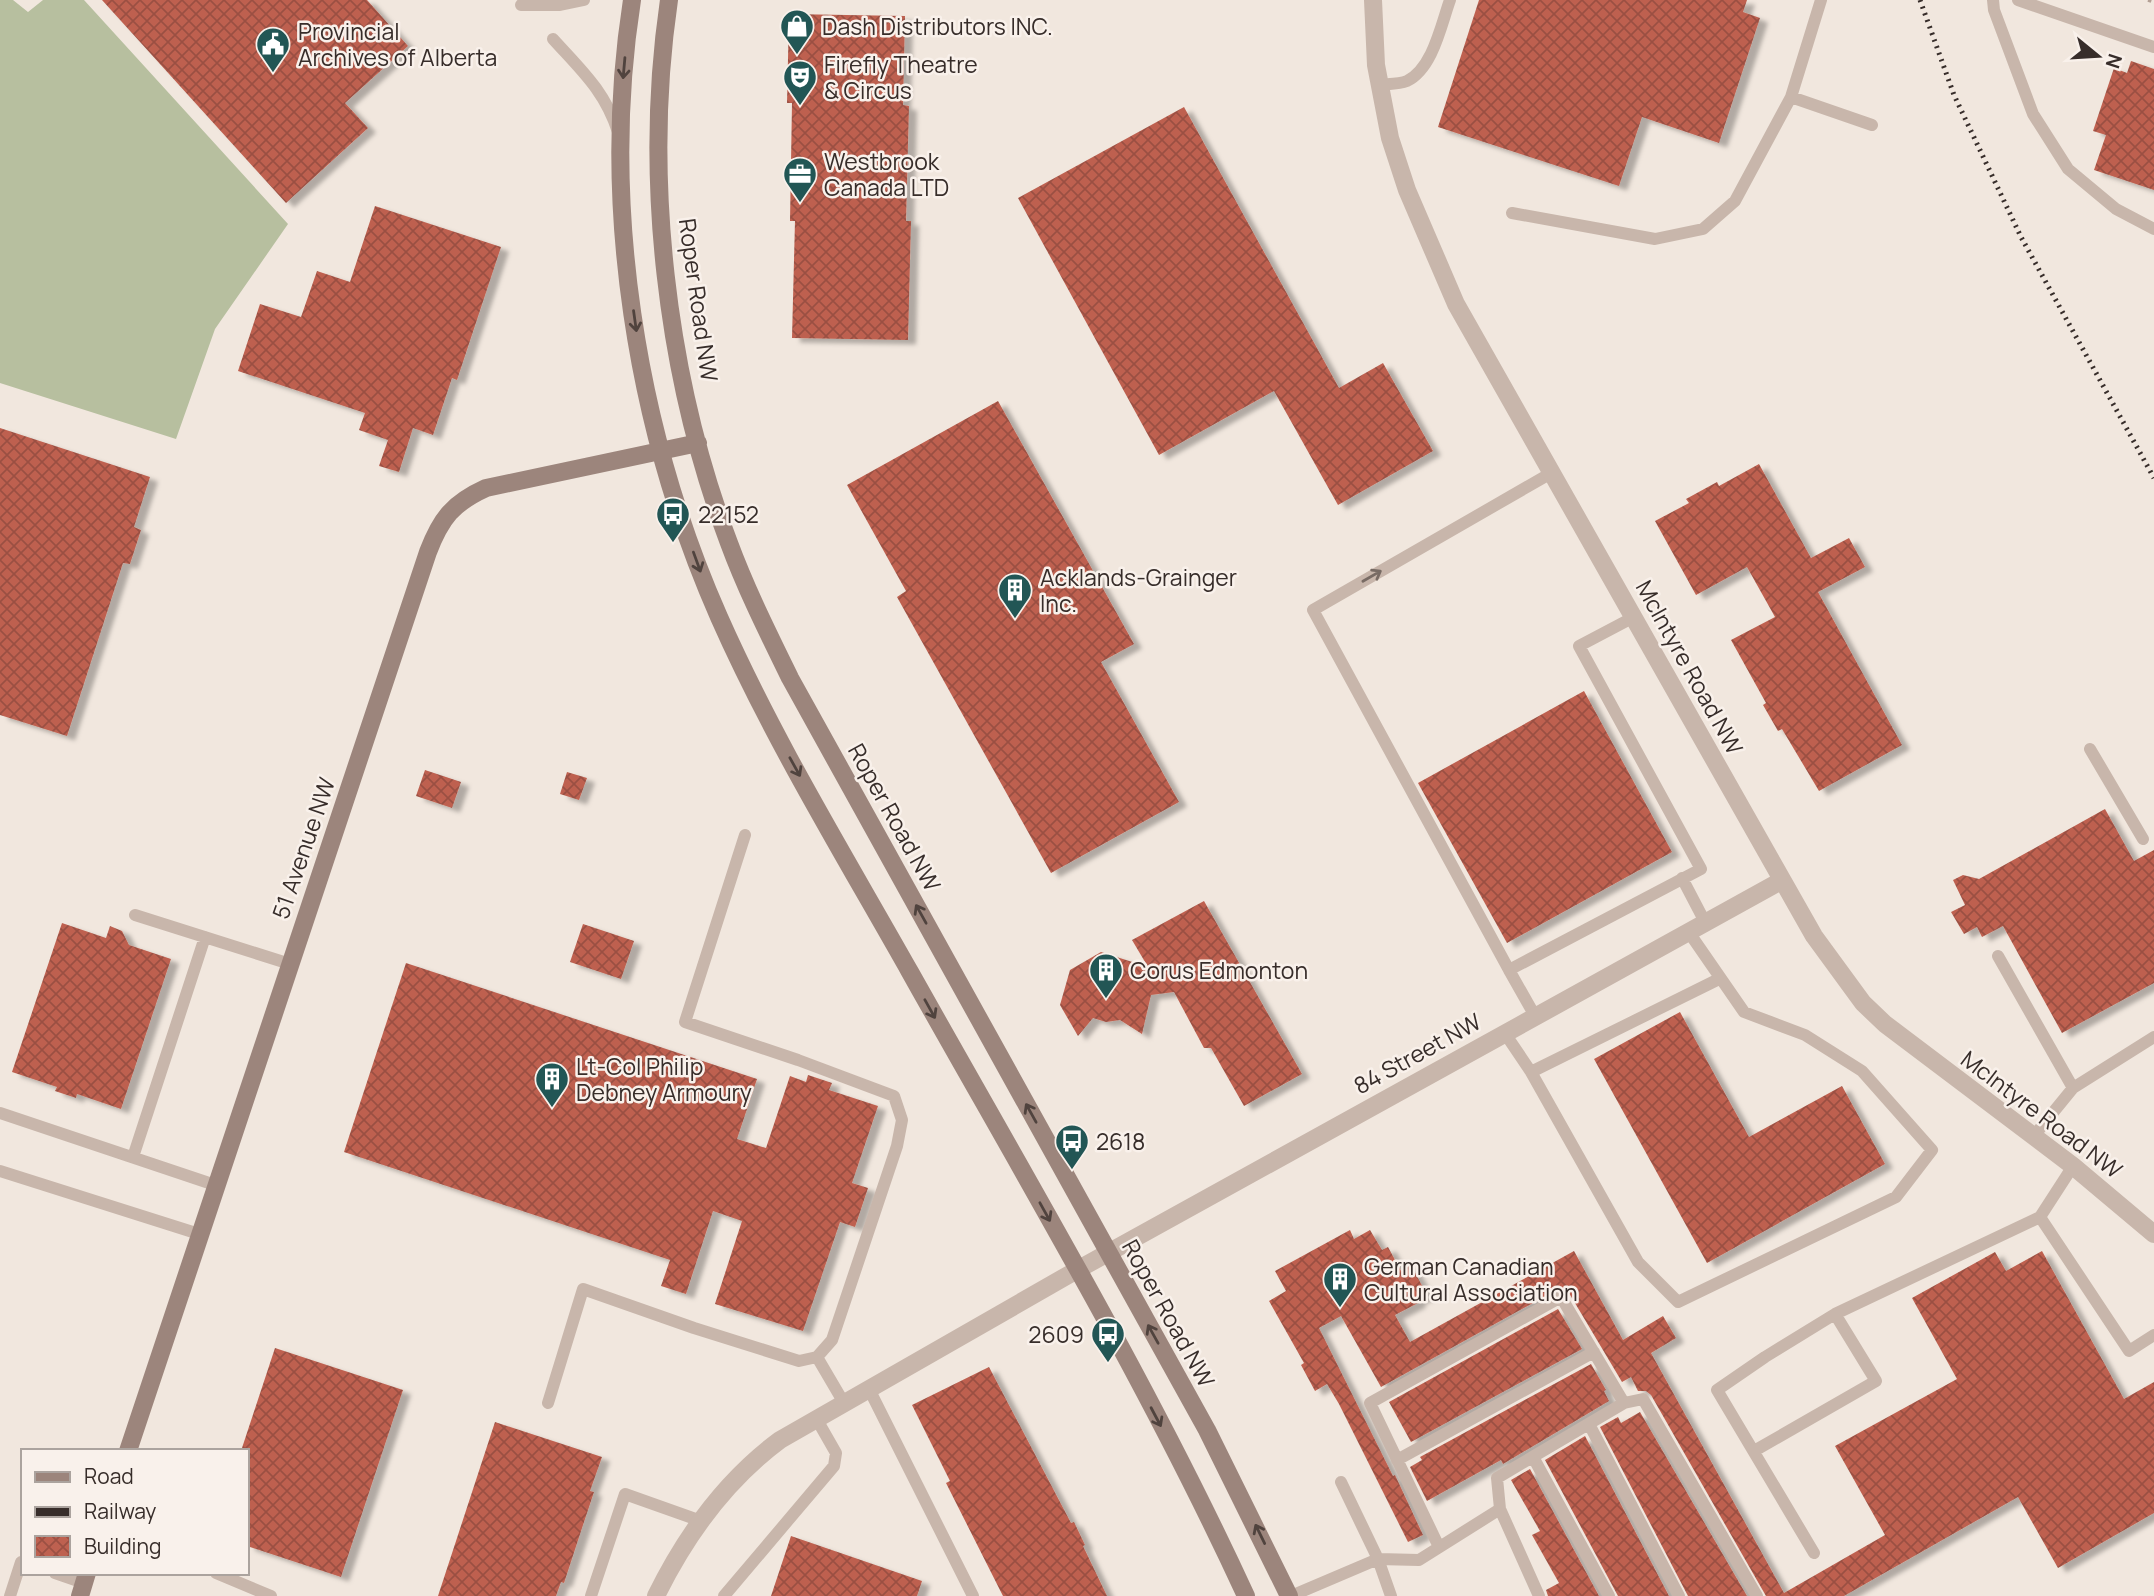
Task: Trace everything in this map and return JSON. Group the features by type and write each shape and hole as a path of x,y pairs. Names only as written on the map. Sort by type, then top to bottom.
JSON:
{"main road":[{"path":"632,0 624,61 619,137 626,253 635,327 660,451 700,571 770,720 1077,1270 1172,1447 1246,1596"},
{"name":"Roper Road NW","path":"669,0 660,103 660,187 670,305 698,443 729,542 790,678 1207,1430 1290,1596"},
{"name":"51 Avenue NW","path":"129,1449 424,565 441,523 458,503 486,488 698,443"}],"street":[{"name":"McIntyre Road NW","path":"1373,0 1374,39 1380,85 1397,165 1456,304 1814,936 1863,1003 1909,1044 2073,1166 2154,1234"},
{"name":"84 Street NW","path":"656,1596 701,1521 733,1480 755,1458 816,1418 1504,1032 1781,881"}],"lane":[{"path":"521,5 560,5 584,0"},
{"path":"1380,85 1406,81 1423,67 1436,41 1450,0"},
{"path":"1512,213 1655,239 1703,229 1735,201 1791,97 1821,0"},
{"path":"1993,0 1994,10 2033,114 2068,169 2116,209 2154,229"},
{"path":"2018,0 2154,47"},
{"path":"553,39 602,94 611,111 619,137"},
{"path":"1791,97 1872,125"},
{"path":"1535,1016 1313,610 1553,472"},
{"path":"1509,970 1701,869 1579,646 1634,617"},
{"path":"2090,750 2143,839"},
{"path":"548,1403 583,1289 799,1361 817,1357 832,1340 897,1146 902,1120 894,1096 798,1059 685,1022 745,835"},
{"path":"1682,878 1706,922"},
{"path":"135,915 290,964"},
{"path":"1504,1032 1531,1072 1638,1262 1678,1302 1896,1197 1932,1150 1862,1071 1805,1035 1744,1012 1688,931"},
{"path":"133,1157 205,937"},
{"path":"1998,956 2073,1088"},
{"path":"1531,1072 1719,979"},
{"path":"2033,1137 2073,1088 2154,1037"},
{"path":"0,1114 215,1185"},
{"path":"1814,1553 1717,1391 1765,1357 1835,1314 2040,1217 2073,1166"},
{"path":"0,1171 199,1234"},
{"path":"2040,1217 2129,1350 2154,1335"},
{"path":"1439,1547 1370,1403 1562,1297 1624,1403"},
{"path":"1754,1451 1876,1381 1835,1314"},
{"path":"1397,1460 1594,1352"},
{"path":"817,1357 844,1403"},
{"path":"869,1389 971,1594"},
{"path":"1539,1596 1500,1509 1497,1478 1624,1403 1643,1399 1757,1596"},
{"path":"724,1596 834,1466 836,1453 816,1418"},
{"path":"1589,1424 1679,1596"},
{"path":"1533,1457 1609,1596"},
{"path":"1341,1482 1378,1559 1391,1596"},
{"path":"591,1596 625,1494 701,1521"},
{"path":"1290,1596 1378,1559 1419,1560 1500,1509"},
{"path":"9,1596 21,1562"},
{"path":"60,1575 84,1584"},
{"path":"221,1575 271,1596"}],"path":[{"path":"2148,0 2154,2"}],"green space":[{"path":"0,0 13,0 28,12 43,0 84,0 288,224 215,329 176,439 0,383"}],"building":[{"name":"Provincial Archives of Alberta","path":"102,0 367,0 408,46 345,103 368,128 286,203"},
{"path":"1479,0 1747,0 1743,12 1760,18 1719,143 1642,117 1619,186 1438,127"},
{"path":"789,14 905,16 903,105 909,106 906,221 911,221 908,340 792,338 795,221 790,221 792,103 787,103"},
{"path":"2131,61 2154,69 2154,190 2094,170 2106,135 2093,131 2114,68 2127,73"},
{"path":"1184,107 1339,388 1383,363 1433,451 1338,505 1274,391 1159,455 1018,198"},
{"path":"375,206 501,247 457,380 452,378 433,435 413,428 399,472 379,466 388,440 359,430 365,413 238,371 260,304 301,317 317,271 350,282"},
{"name":"Acklands-Grainger Inc.","path":"998,401 1134,644 1101,662 1179,802 1051,873 897,597 906,591 847,485"},
{"path":"0,428 150,477 134,527 141,530 130,564 123,563 67,736 0,715"},
{"path":"1759,464 1811,558 1849,538 1865,567 1818,592 1902,745 1819,791 1782,729 1778,731 1763,705 1766,703 1731,640 1775,617 1747,567 1696,595 1655,521 1689,503 1686,499 1717,482 1719,486"},
{"path":"1584,691 1672,852 1507,943 1418,783"},
{"path":"425,770 461,782 452,808 416,796"},
{"path":"567,772 587,778 579,800 560,794"},
{"path":"2105,809 2134,861 2154,850 2154,983 2062,1033 2003,926 1982,937 1977,927 1964,934 1951,912 1965,905 1953,880 1963,875 1979,879"},
{"name":"Corus Edmonton","path":"1204,901 1302,1074 1244,1106 1211,1048 1204,1048 1174,992 1151,995 1142,1034 1120,1020 1106,1022 1093,1018 1078,1036 1060,1005 1070,970 1101,952 1148,967 1132,940"},
{"path":"62,923 106,938 110,926 122,931 129,945 171,959 121,1109 77,1094 76,1098 55,1091 57,1087 12,1072"},
{"path":"583,924 634,941 621,979 570,962"},
{"name":"Lt-Col Philip Debney Armoury","path":"406,963 757,1079 737,1139 766,1148 790,1076 806,1082 808,1075 832,1083 829,1090 878,1106 852,1183 868,1188 855,1227 840,1222 803,1331 715,1304 742,1221 713,1211 686,1294 661,1286 670,1260 344,1152"},
{"path":"1680,1012 1749,1137 1842,1086 1885,1164 1707,1263 1594,1059"},
{"path":"1350,1230 1354,1239 1370,1230 1382,1250 1388,1247 1401,1271 1411,1265 1427,1295 1395,1315 1410,1342 1574,1251 1623,1340 1663,1316 1676,1338 1651,1353 1784,1593 1885,1535 1835,1446 1957,1379 1912,1298 1995,1252 2006,1271 2042,1251 2124,1399 2154,1382 2154,1513 2058,1568 2018,1497 1844,1596 1766,1596 1651,1395 1646,1391 1638,1391 1631,1377 1622,1382 1569,1293 1560,1288 1381,1387 1341,1316 1319,1328 1423,1535 1408,1542 1339,1404 1327,1384 1315,1391 1301,1365 1304,1363 1269,1301 1286,1291 1275,1271"},
{"path":"1558,1309 1582,1349 1411,1442 1389,1402"},
{"path":"275,1348 403,1390 341,1577 248,1546 248,1449 242,1449"},
{"path":"1591,1364 1606,1390 1604,1391 1609,1401 1503,1464 1501,1460 1427,1501 1410,1467 1422,1460 1420,1457"},
{"path":"989,1367 1071,1523 1074,1522 1107,1596 1003,1596 946,1483 950,1481 912,1405"},
{"path":"1640,1412 1747,1596 1688,1596 1600,1427 1618,1417 1621,1423"},
{"path":"495,1422 602,1457 590,1491 594,1492 564,1583 561,1582 556,1596 438,1596"},
{"path":"1585,1436 1669,1596 1618,1596 1545,1460"},
{"path":"1530,1469 1599,1596 1548,1596 1546,1590 1559,1583 1532,1535 1540,1531 1511,1480"},
{"path":"791,1536 922,1581 917,1596 771,1596"}],"railway":[{"path":"1920,0 1954,95 2021,237 2154,478"}],"place":[{"name":"Dash Distributors INC.","path":"797,56"},
{"name":"Provincial Archives of Alberta","path":"273,74"},
{"name":"Firefly Theatre & Circus","path":"800,107"},
{"name":"Westbrook Canada LTD","path":"800,204"},
{"name":"22152","path":"673,544"},
{"name":"Acklands-Grainger Inc.","path":"1015,620"},
{"name":"Corus Edmonton","path":"1106,1000"},
{"name":"Lt-Col Philip Debney Armoury","path":"552,1109"},
{"name":"2618","path":"1072,1171"},
{"name":"German Canadian Cultural Association","path":"1340,1309"},
{"name":"2609","path":"1108,1364"}]}
